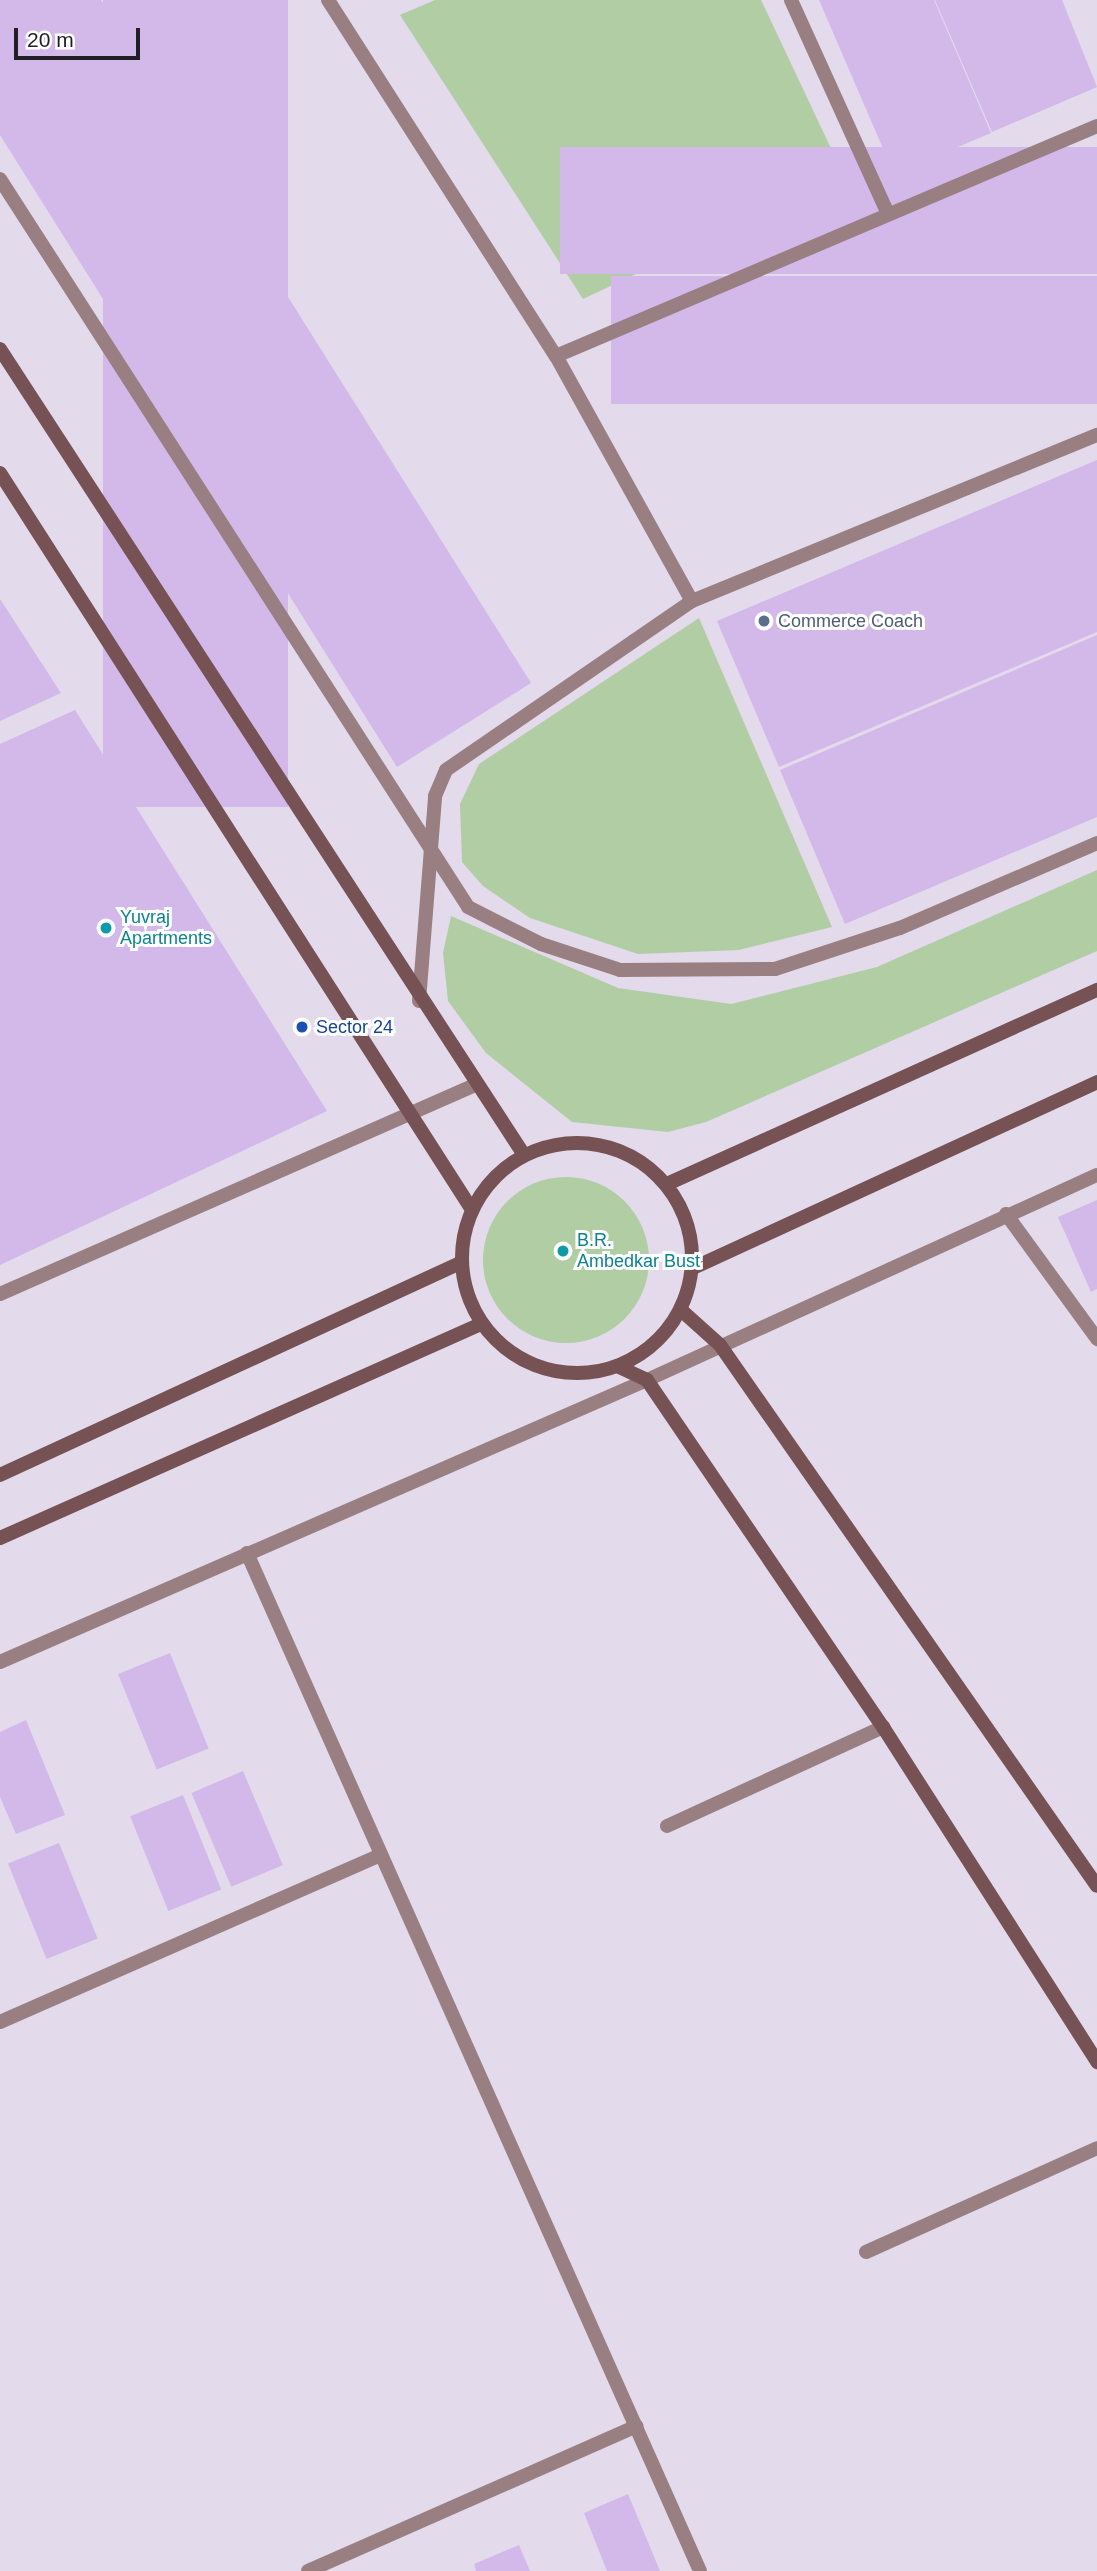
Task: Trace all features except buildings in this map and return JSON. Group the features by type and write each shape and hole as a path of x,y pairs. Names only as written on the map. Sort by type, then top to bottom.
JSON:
{"street":[{"path":"791,0 888,214"},
{"path":"335,2 556,356 692,601"},
{"path":"556,356 1097,126"},
{"path":"0,180 434,860 468,906 541,944 620,970 775,969 900,928 1097,843"},
{"path":"0,349 419,1002 524,1155"},
{"path":"419,1002 434,860 435,796 446,770 692,601 1097,436"},
{"path":"0,473 413,1112 472,1210"},
{"path":"667,1184 1097,990"},
{"path":"693,1268 1097,1082"},
{"path":"0,1294 475,1085"},
{"path":"561,1144 600,1144 637,1159 667,1184 688,1229 693,1268 681,1310 643,1354 617,1366 580,1374 541,1369 508,1352 481,1324 460,1263 472,1210 493,1178 524,1155 561,1144"},
{"path":"0,1661 647,1380 1006,1214 1097,1175"},
{"path":"1006,1214 1097,1339"},
{"path":"0,1475 460,1263"},
{"path":"681,1310 720,1345 1097,1886"},
{"path":"0,1538 481,1324"},
{"path":"617,1366 647,1380 883,1727 1097,2062"},
{"path":"247,1553 700,2571"},
{"path":"667,1826 883,1727"},
{"path":"0,2022 381,1855"},
{"path":"866,2252 1097,2148"},
{"path":"309,2571 636,2426"}],"green space":[{"path":"435,0 761,0 844,176 583,299 400,15"},
{"path":"699,618 832,927 739,950 638,954 530,918 483,886 462,862 460,804 479,764"},
{"path":"1097,870 1097,951 706,1122 668,1132 572,1122 486,1053 448,1001 443,953 451,916 618,988 731,1004 877,967"},
{"path":"566,1177 598,1184 612,1191 624,1202 635,1214 642,1228 649,1260 642,1292 635,1306 624,1318 612,1329 598,1336 566,1343 534,1336 520,1329 508,1318 497,1306 490,1292 483,1260 490,1228 497,1214 508,1202 520,1191 534,1184"}],"place":[{"name":"Commerce Coach","path":"764,621"},
{"name":"Yuvraj Apartments","path":"106,928"},
{"name":"Sector 24","path":"302,1027"},
{"name":"B.R. Ambedkar Bust","path":"563,1251"}]}
